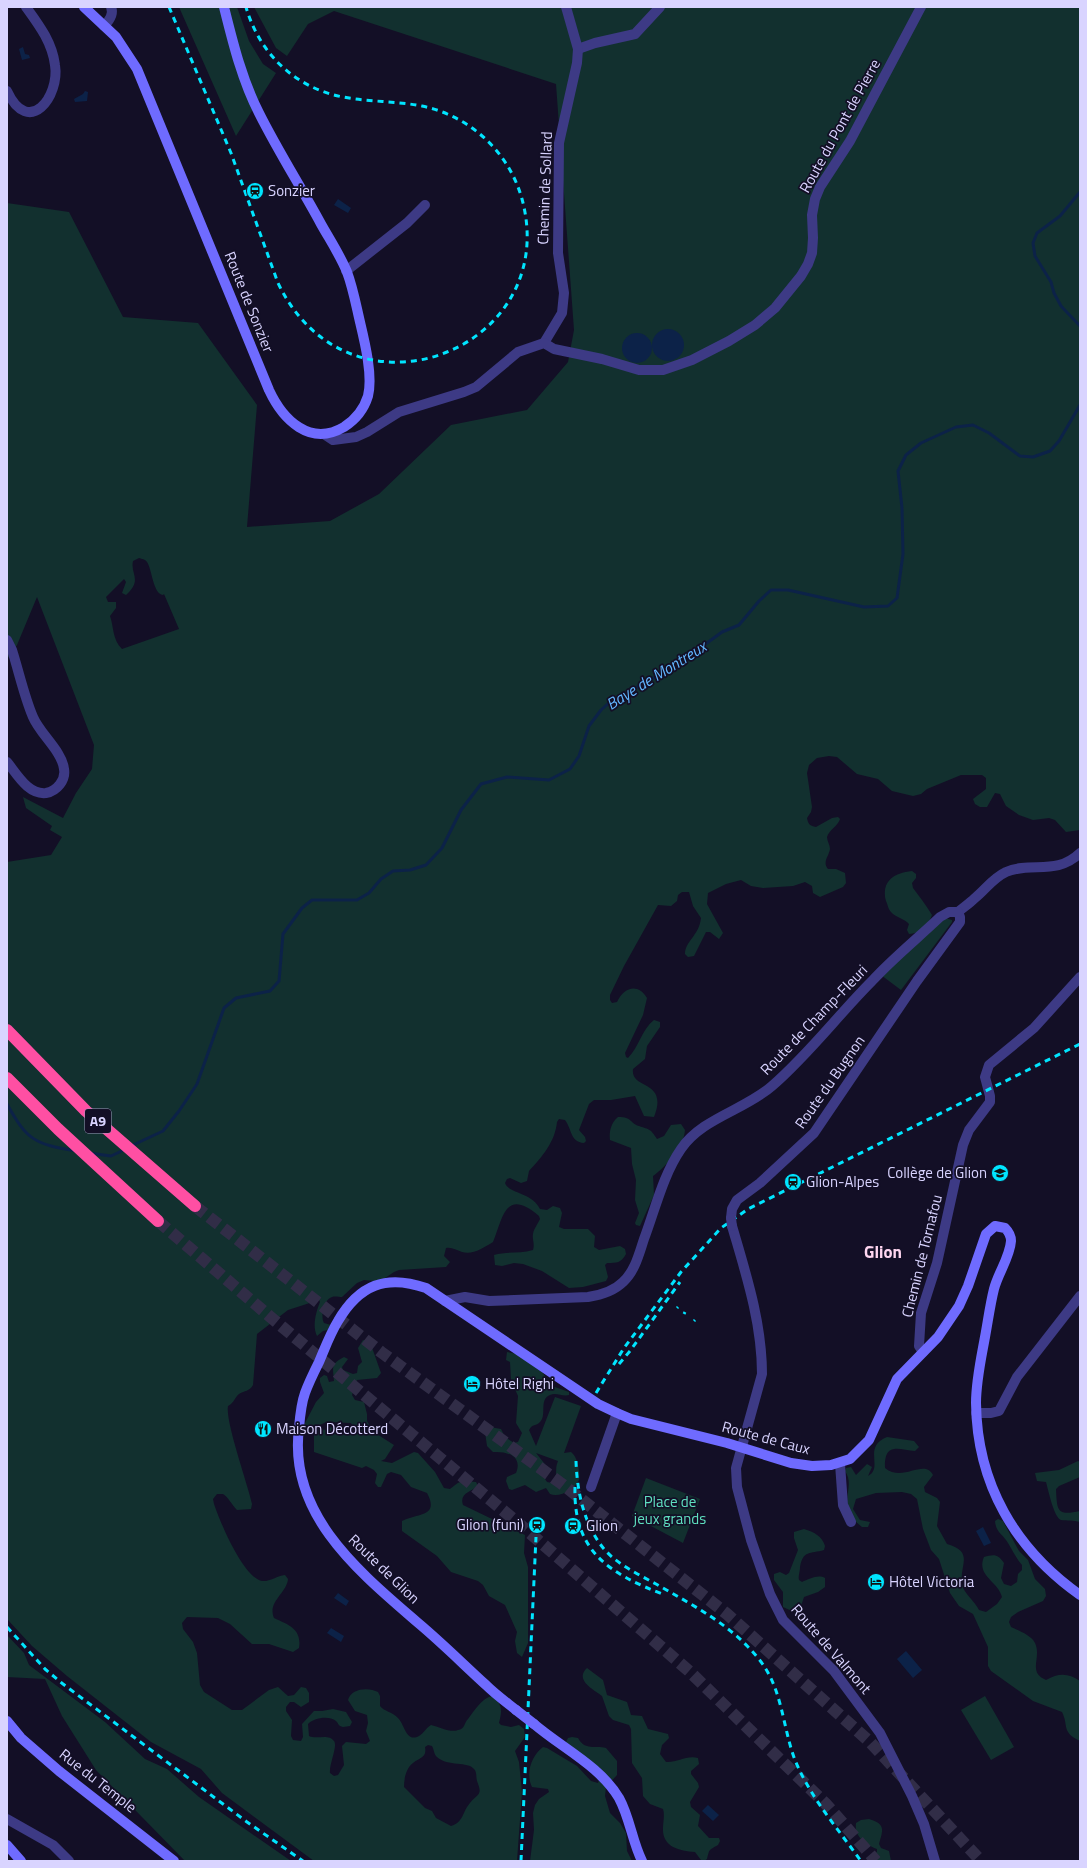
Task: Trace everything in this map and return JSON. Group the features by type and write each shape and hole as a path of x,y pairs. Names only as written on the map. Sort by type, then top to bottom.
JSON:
{"highway":[{"name":"A9","path":"7,1030 86,1111 195,1206"},
{"name":"A9","path":"7,1078 58,1129 158,1221"}],"street":[{"path":"7,91 14,104 21,111 30,113 35,111 46,101 55,84 56,66 51,45 26,7"},
{"name":"Route de Sonzier","path":"84,7 124,48 146,87 278,408 298,427 311,433 324,434"},
{"path":"104,26 111,18 111,7"},
{"path":"224,7 237,58 253,102 346,271 351,283 365,347 369,392 365,404 356,416 335,432 324,434"},
{"name":"Chemin de Sollard","path":"544,344 562,313 564,293 558,253 560,143 577,63 578,49 566,7"},
{"path":"578,49 595,43 635,34 660,7"},
{"name":"Route du Pont de Pierre","path":"544,344 554,349 602,359 639,370 663,370 681,365 729,341 743,333 776,308 801,276 808,264 812,253 812,215 815,199 820,187 850,141 921,7"},
{"path":"346,271 407,223 426,205"},
{"path":"324,434 333,440 356,437 367,432 399,412 476,387 518,352 544,344"},
{"path":"7,640 12,650 33,717 40,731 62,760 64,774 62,782 55,790 48,792 38,792 32,790 24,783 7,762"},
{"path":"958,912 1002,874 1018,869 1060,866 1080,853"},
{"name":"Route de Champ-Fleuri","path":"445,1301 465,1297 489,1301 588,1297 601,1294 620,1285 634,1268 669,1171 686,1142 696,1133 771,1087 808,1052 872,980 940,917 949,912 958,912"},
{"name":"Route du Bugnon","path":"740,1447 760,1379 762,1361 758,1324 731,1215 734,1204 739,1198 760,1183 814,1133 917,981 960,922 958,912"},
{"name":"Chemin de Tornafou","path":"923,1352 919,1346 921,1313 938,1258 963,1144 969,1130 990,1102 990,1096 985,1080 987,1069 1034,1028 1080,977"},
{"name":"Route de Caux","path":"445,1301 598,1404 616,1413 631,1419 740,1447 801,1465 821,1466 840,1464 858,1453 869,1440 896,1380 938,1337 959,1306 968,1286 986,1234 995,1226 1005,1228 1010,1234 1010,1244 994,1288 978,1376 976,1413 983,1462 999,1504 1017,1535 1045,1568 1080,1595"},
{"name":"Route de Glion","path":"445,1301 426,1288 409,1282 390,1282 373,1286 351,1300 333,1330 305,1393 301,1411 297,1446 301,1480 318,1518 342,1551 368,1579 434,1636 487,1686 599,1774 614,1791 623,1807 635,1848 642,1861"},
{"path":"976,1413 991,1413 999,1411 1017,1377 1080,1296"},
{"path":"591,1487 616,1413"},
{"name":"Route de Valmont","path":"740,1447 736,1468 737,1487 751,1540 770,1594 783,1620 834,1671 880,1733 912,1796 924,1824 935,1861"},
{"path":"840,1464 843,1505 851,1522"},
{"name":"Rue du Temple","path":"7,1722 30,1746 59,1771 174,1861"},
{"path":"7,1819 53,1845 69,1861"},
{"path":"7,1845 21,1861"}],"green space":[{"path":"179,7 237,7 249,41 263,64 276,73 236,136"},
{"path":"254,7 1080,7 1080,830 1066,832 1055,820 1049,818 1033,820 1019,815 1006,806 1000,794 995,793 987,807 980,807 975,804 973,799 986,789 986,778 982,775 961,775 927,789 921,794 913,796 892,791 878,779 857,774 837,757 829,756 817,758 809,765 807,773 812,807 807,820 812,826 816,827 832,818 838,817 840,819 827,837 830,849 826,859 826,866 828,869 836,869 845,873 846,883 843,887 820,897 813,893 812,886 805,882 793,886 763,888 751,886 741,880 726,884 708,893 707,904 723,933 719,939 710,932 706,932 694,956 688,957 685,954 687,945 698,929 701,918 693,906 689,892 682,892 678,895 677,901 671,906 658,905 624,966 610,995 610,1000 612,1003 617,1002 627,990 635,989 640,990 647,998 643,1015 625,1053 626,1057 628,1058 632,1054 646,1028 654,1020 660,1022 660,1027 647,1046 645,1059 633,1069 634,1076 637,1080 653,1091 657,1096 657,1105 654,1117 644,1116 635,1096 611,1100 594,1100 589,1104 579,1130 585,1137 586,1141 584,1143 579,1142 574,1138 565,1120 559,1119 551,1143 529,1171 527,1181 521,1183 510,1178 507,1179 505,1183 507,1187 532,1199 540,1209 547,1210 553,1206 560,1208 562,1213 559,1227 564,1229 588,1229 595,1236 594,1247 599,1250 620,1246 625,1249 626,1254 620,1261 616,1263 607,1263 605,1265 608,1277 606,1281 583,1287 569,1288 542,1271 523,1264 514,1263 502,1266 495,1265 494,1255 533,1250 533,1234 540,1219 539,1216 528,1208 519,1204 512,1205 507,1209 503,1216 493,1242 470,1253 452,1248 446,1248 444,1256 450,1262 446,1267 399,1270 385,1278 375,1281 364,1280 357,1283 342,1297 329,1298 325,1304 322,1316 324,1323 331,1325 328,1330 323,1331 317,1336 315,1323 320,1302 319,1300 288,1310 257,1334 253,1385 248,1390 239,1394 228,1406 233,1439 252,1504 251,1509 237,1510 223,1494 217,1494 213,1499 214,1504 233,1548 247,1570 262,1581 267,1581 285,1575 288,1579 287,1584 275,1602 273,1612 274,1618 293,1628 296,1632 298,1636 299,1648 293,1652 269,1644 252,1644 230,1624 218,1618 187,1617 182,1623 183,1629 193,1642 197,1653 200,1685 204,1692 232,1710 242,1710 269,1690 278,1687 288,1696 294,1695 301,1687 306,1688 309,1693 309,1702 301,1707 294,1702 290,1702 286,1707 286,1711 292,1720 291,1736 293,1740 301,1741 303,1737 302,1724 314,1711 333,1709 346,1712 352,1722 350,1726 341,1727 336,1721 329,1718 314,1720 308,1724 309,1736 329,1737 335,1743 330,1769 330,1773 334,1776 338,1775 344,1765 342,1746 346,1742 366,1744 370,1741 366,1731 368,1723 367,1715 355,1711 348,1700 356,1691 370,1689 378,1692 380,1696 380,1706 398,1718 408,1735 415,1738 421,1735 431,1725 455,1731 460,1729 478,1705 488,1697 492,1696 496,1699 501,1708 499,1723 501,1725 511,1727 519,1725 524,1729 525,1737 515,1751 519,1762 522,1792 517,1861 314,1861 222,1793 201,1769 151,1742 67,1676 32,1646 7,1619 7,862 51,855 62,837 50,830 52,826 26,808 23,797 63,818 76,793 92,769 94,745 37,597 17,645 8,658 7,655 7,203 69,212 123,317 198,323 257,405 247,527 330,521 379,494 451,425 527,410 568,362 574,330 556,84 334,11 308,24 287,56 276,48","holes":["139,558 147,562 149,565 155,586 160,594 164,594 179,629 122,649 116,641 110,616 116,608 116,602 108,602 106,597 124,579 126,582 122,593 126,595 131,590 135,581 133,561","428,1745 432,1746 436,1756 442,1760 467,1765 476,1772 480,1792 467,1806 461,1819 451,1826 436,1818 432,1811 425,1808 404,1787 407,1771 413,1763 424,1755 425,1747"]},
{"path":"912,871 916,874 916,878 912,883 913,888 932,915 929,922 920,931 909,934 907,930 909,924 905,920 895,916 890,911 886,901 885,888 890,879 900,874"},
{"path":"945,918 952,920 952,922 901,990 881,975"},
{"path":"618,1117 629,1119 636,1125 650,1130 657,1139 664,1136 671,1125 681,1124 685,1130 684,1136 674,1156 653,1176 654,1195 640,1226 636,1225 635,1223 639,1213 635,1200 636,1180 632,1164 631,1148 610,1140 611,1127"},
{"path":"363,1340 370,1342 381,1373 377,1378 357,1380 352,1395 355,1400 364,1402 367,1421 370,1426 369,1433 372,1431 394,1445 385,1459 381,1461 392,1463 414,1452 418,1453 435,1472 444,1488 450,1489 462,1481 476,1482 478,1486 464,1495 462,1501 463,1505 525,1535 524,1553 528,1567 528,1643 522,1657 517,1653 515,1641 517,1632 505,1605 489,1596 483,1585 478,1581 451,1572 437,1556 402,1531 402,1521 425,1513 429,1510 431,1506 427,1493 411,1487 401,1475 391,1472 387,1474 381,1487 378,1487 375,1483 377,1474 374,1470 366,1466 362,1468 314,1452 314,1429 328,1430 331,1427 357,1434 351,1423 326,1422 308,1431 304,1429 304,1425 316,1402 324,1393 320,1378 324,1375 327,1376 329,1382 334,1381 333,1367 336,1362 344,1357 348,1359 342,1367 343,1370 353,1374 357,1373 358,1366 362,1362 358,1348"},
{"path":"507,1352 517,1354 542,1372 552,1386 569,1392 569,1395 550,1395 544,1400 542,1420 529,1430 536,1446 555,1397 581,1406 564,1453 571,1452 575,1457 579,1469 579,1480 574,1487 563,1494 550,1494 546,1488 536,1492 525,1485 512,1490 509,1489 506,1481 507,1477 516,1473 518,1467 517,1462 512,1456 503,1452 493,1452 487,1446 485,1432 490,1427 501,1429 505,1437 514,1443 518,1442 522,1433 516,1423 518,1396 511,1380 510,1362 506,1360","holes":["536,1453 558,1461 554,1480 552,1483 547,1482 545,1479 548,1468"]},
{"path":"887,1437 914,1441 919,1447 915,1451 899,1449 890,1450 885,1459 885,1468 892,1472 899,1473 924,1469 929,1470 933,1475 924,1487 925,1492 937,1498 940,1502 937,1526 947,1544 956,1547 963,1555 962,1584 967,1594 979,1610 986,1612 997,1604 1002,1597 1000,1591 985,1574 982,1564 984,1557 990,1555 996,1556 1002,1560 1004,1563 1001,1578 1004,1584 1011,1586 1017,1582 1018,1574 1022,1570 1022,1565 1006,1540 998,1531 995,1521 998,1519 1003,1521 1019,1551 1028,1560 1035,1579 1045,1589 1046,1596 1043,1601 1018,1612 1011,1617 1009,1622 1011,1627 1028,1635 1035,1643 1037,1649 1036,1669 1040,1677 1046,1680 1059,1675 1067,1675 1080,1681 1080,1741 1068,1732 1062,1712 1033,1701 991,1671 988,1666 988,1647 973,1614 959,1606 950,1593 939,1559 931,1550 923,1529 917,1499 911,1494 902,1492 876,1493 856,1499 853,1509 860,1520 870,1522 868,1527 862,1527 854,1519 847,1504 849,1484 845,1471 846,1468 851,1467 856,1475 867,1464 872,1467 868,1476 874,1468 874,1452 876,1446 880,1441"},
{"path":"1078,1461 1080,1462 1080,1477 1059,1486 1056,1489 1057,1502 1060,1510 1067,1513 1080,1511 1080,1522 1061,1520 1058,1518 1054,1509 1046,1482 1037,1481 1035,1473 1059,1470"},
{"name":"Place de jeux grands","path":"646,1478 700,1499 683,1543 632,1516"},
{"path":"804,1529 817,1535 825,1546 824,1550 805,1555 801,1562 799,1580 802,1582 814,1577 822,1577 825,1578 825,1587 818,1592 804,1597 799,1612 796,1613 783,1607 783,1592 774,1580 774,1574 780,1572 786,1575 789,1573 798,1550 794,1538 794,1532"},
{"path":"7,1635 24,1653 29,1665 105,1722 145,1759 167,1769 199,1797 291,1861 185,1861 96,1770 62,1716 45,1679 7,1677"},
{"path":"587,1668 603,1680 607,1695 627,1702 631,1715 642,1716 648,1729 668,1734 669,1738 662,1745 660,1754 666,1762 694,1757 698,1758 699,1764 691,1771 691,1774 698,1783 699,1787 690,1802 691,1807 700,1815 698,1826 709,1838 719,1838 720,1841 718,1845 710,1850 707,1859 704,1861 701,1860 695,1852 673,1847 665,1840 663,1834 663,1809 650,1804 643,1796 642,1778 632,1763 631,1729 629,1725 613,1720 609,1716 602,1696 590,1688 584,1681 584,1672"},
{"path":"985,1696 1014,1747 991,1760 961,1710"},
{"path":"568,1738 578,1738 584,1745 590,1747 606,1748 617,1761 617,1775 606,1787 605,1796 610,1813 620,1823 626,1833 627,1851 632,1861 530,1861 534,1830 533,1813 535,1805 539,1799 549,1792 548,1789 532,1787 530,1782 529,1776 531,1765 539,1750 543,1747 547,1748 577,1766 591,1781 598,1783 599,1780 566,1742"},
{"path":"869,1819 881,1825 882,1835 879,1844 881,1848 889,1851 891,1861 872,1861 873,1855 877,1852 877,1849 862,1840 856,1828 856,1823 861,1820"}],"water":[{"path":"23,47 25,54 29,55 30,58 22,60 19,49"},
{"path":"85,91 88,92 87,101 75,102 74,99 83,94"},
{"path":"338,199 351,208 348,213 334,205"},
{"path":"668,329 679,334 684,345 679,356 668,361 657,356 652,345 657,334"},
{"path":"637,333 643,334 651,342 651,354 643,362 637,363 631,362 623,354 622,348 623,342 631,334"},
{"path":"983,1527 991,1543 984,1546 976,1531"},
{"path":"338,1593 349,1601 346,1606 334,1598"},
{"path":"331,1628 344,1636 341,1642 327,1633"},
{"path":"906,1651 922,1670 913,1678 897,1659"},
{"path":"708,1805 719,1815 713,1821 702,1811"}],"waterway":[{"name":"Baye de Montreux","path":"1080,192 1060,216 1037,233 1033,243 1035,256 1051,282 1054,293 1061,306 1080,326"},
{"name":"Baye de Montreux","path":"131,1146 163,1131 179,1111 197,1084 224,1008 236,998 270,991 279,981 283,934 302,908 312,900 357,900 369,893 381,879 393,871 410,870 426,865 442,848 461,810 481,784 507,777 549,780 570,769 579,756 589,726 601,710 610,702 677,665 722,632 739,625 759,601 771,590 788,590 864,607 888,606 897,598 903,554 902,508 898,471 906,455 921,443 956,427 973,425 989,433 1020,456 1033,457 1050,451 1059,441 1080,405"},
{"name":"Baye de Montreux","path":"7,1104 20,1126 33,1138 50,1146 76,1151"},
{"name":"Baye de Montreux","path":"89,1153 111,1156 126,1149"}],"tunnel":[{"path":"195,1206 381,1352 562,1484 727,1614 871,1743 981,1861"},
{"path":"158,1221 274,1320 523,1527 689,1671 825,1803 876,1861"}],"railway":[{"path":"169,7 231,153 278,283 311,329 352,354 398,362 442,354 482,331 511,297 526,252 522,199 508,166 485,139 471,127 440,111 412,104 343,97 309,86 281,66 270,53 252,24 246,7"},
{"path":"596,1393 624,1348 681,1272 721,1228 748,1209 1080,1044"},
{"path":"619,1364 680,1282"},
{"path":"576,1461 578,1484 583,1508 591,1529 604,1549 628,1569 711,1616 736,1635 758,1658 766,1670 777,1694 791,1747 801,1774 816,1800 861,1861"},
{"path":"575,1487 576,1509 580,1528 588,1544 599,1558 612,1569 627,1578 665,1595"},
{"path":"521,1861 536,1537"},
{"path":"7,1627 45,1669 63,1684 247,1822 303,1861"}],"place":[{"name":"Sonzier","path":"255,191"},
{"name":"Collège de Glion","path":"1000,1173"},
{"name":"Glion-Alpes","path":"793,1182"},
{"name":"Hôtel Righi","path":"472,1384"},
{"name":"Maison Décotterd","path":"263,1429"},
{"name":"Glion (funi)","path":"537,1525"},
{"name":"Glion","path":"573,1526"},
{"name":"Hôtel Victoria","path":"876,1582"}],"district":[{"name":"Glion","path":"883,1252"}]}
